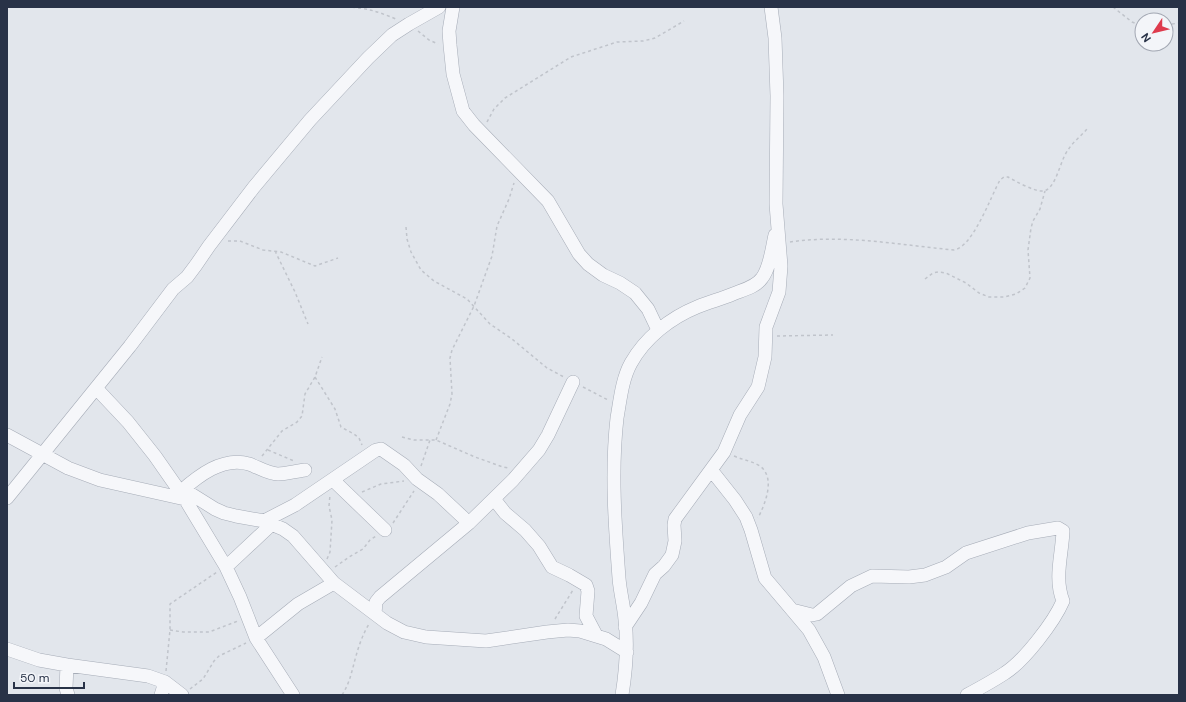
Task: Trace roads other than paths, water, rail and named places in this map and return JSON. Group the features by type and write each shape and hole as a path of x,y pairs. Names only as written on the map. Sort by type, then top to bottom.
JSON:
{"street":[{"path":"7,498 130,346 173,289 196,265 281,153 368,58 392,35 439,7"},
{"path":"453,7 449,31 453,74 460,105 466,117 548,201 579,254 588,264 603,275 620,283 635,293 648,309 658,330"},
{"path":"625,627 641,603 655,574 664,566 672,555 675,541 675,519 712,471 724,452 740,415 758,387 765,357 765,336 768,318 779,292 781,266 776,204 778,96 775,38 771,7"},
{"path":"622,695 626,652 625,627 619,580 613,476 615,436 619,404 630,364 641,348 658,330 676,318 696,307 751,287 760,282 766,272 778,227"},
{"path":"375,614 376,602 380,597 469,523 523,469 548,435 573,382"},
{"path":"96,388 155,456 183,493 226,567 240,597 256,638 294,695"},
{"path":"7,436 68,468 100,480 183,493 224,513 269,522 284,529 293,536 334,583 387,623 404,632 426,637 486,641 547,632 568,630 580,631 596,635 614,643 626,652"},
{"path":"226,567 269,522 379,449 404,465 411,480 438,494 469,523"},
{"path":"183,493 201,474 222,465 238,462 277,474 305,470"},
{"path":"712,471 735,500 752,530 765,578 809,630 821,651 838,695"},
{"path":"333,480 385,530"},
{"path":"494,499 505,513 525,530 539,546 552,567 586,585 588,588 586,616 596,635"},
{"path":"792,610 812,615 817,614 851,586 872,576 908,577 925,575 946,567 966,553 1028,533 1058,528 1063,532 1058,577 1060,593 1063,601 1060,608 1033,646 1019,662 1005,673 968,695"},
{"path":"256,638 298,604 334,583"},
{"path":"7,649 39,660 67,666 148,676 165,682 182,695"},
{"path":"67,666 66,688 68,695"},
{"path":"161,695 165,682"}]}
